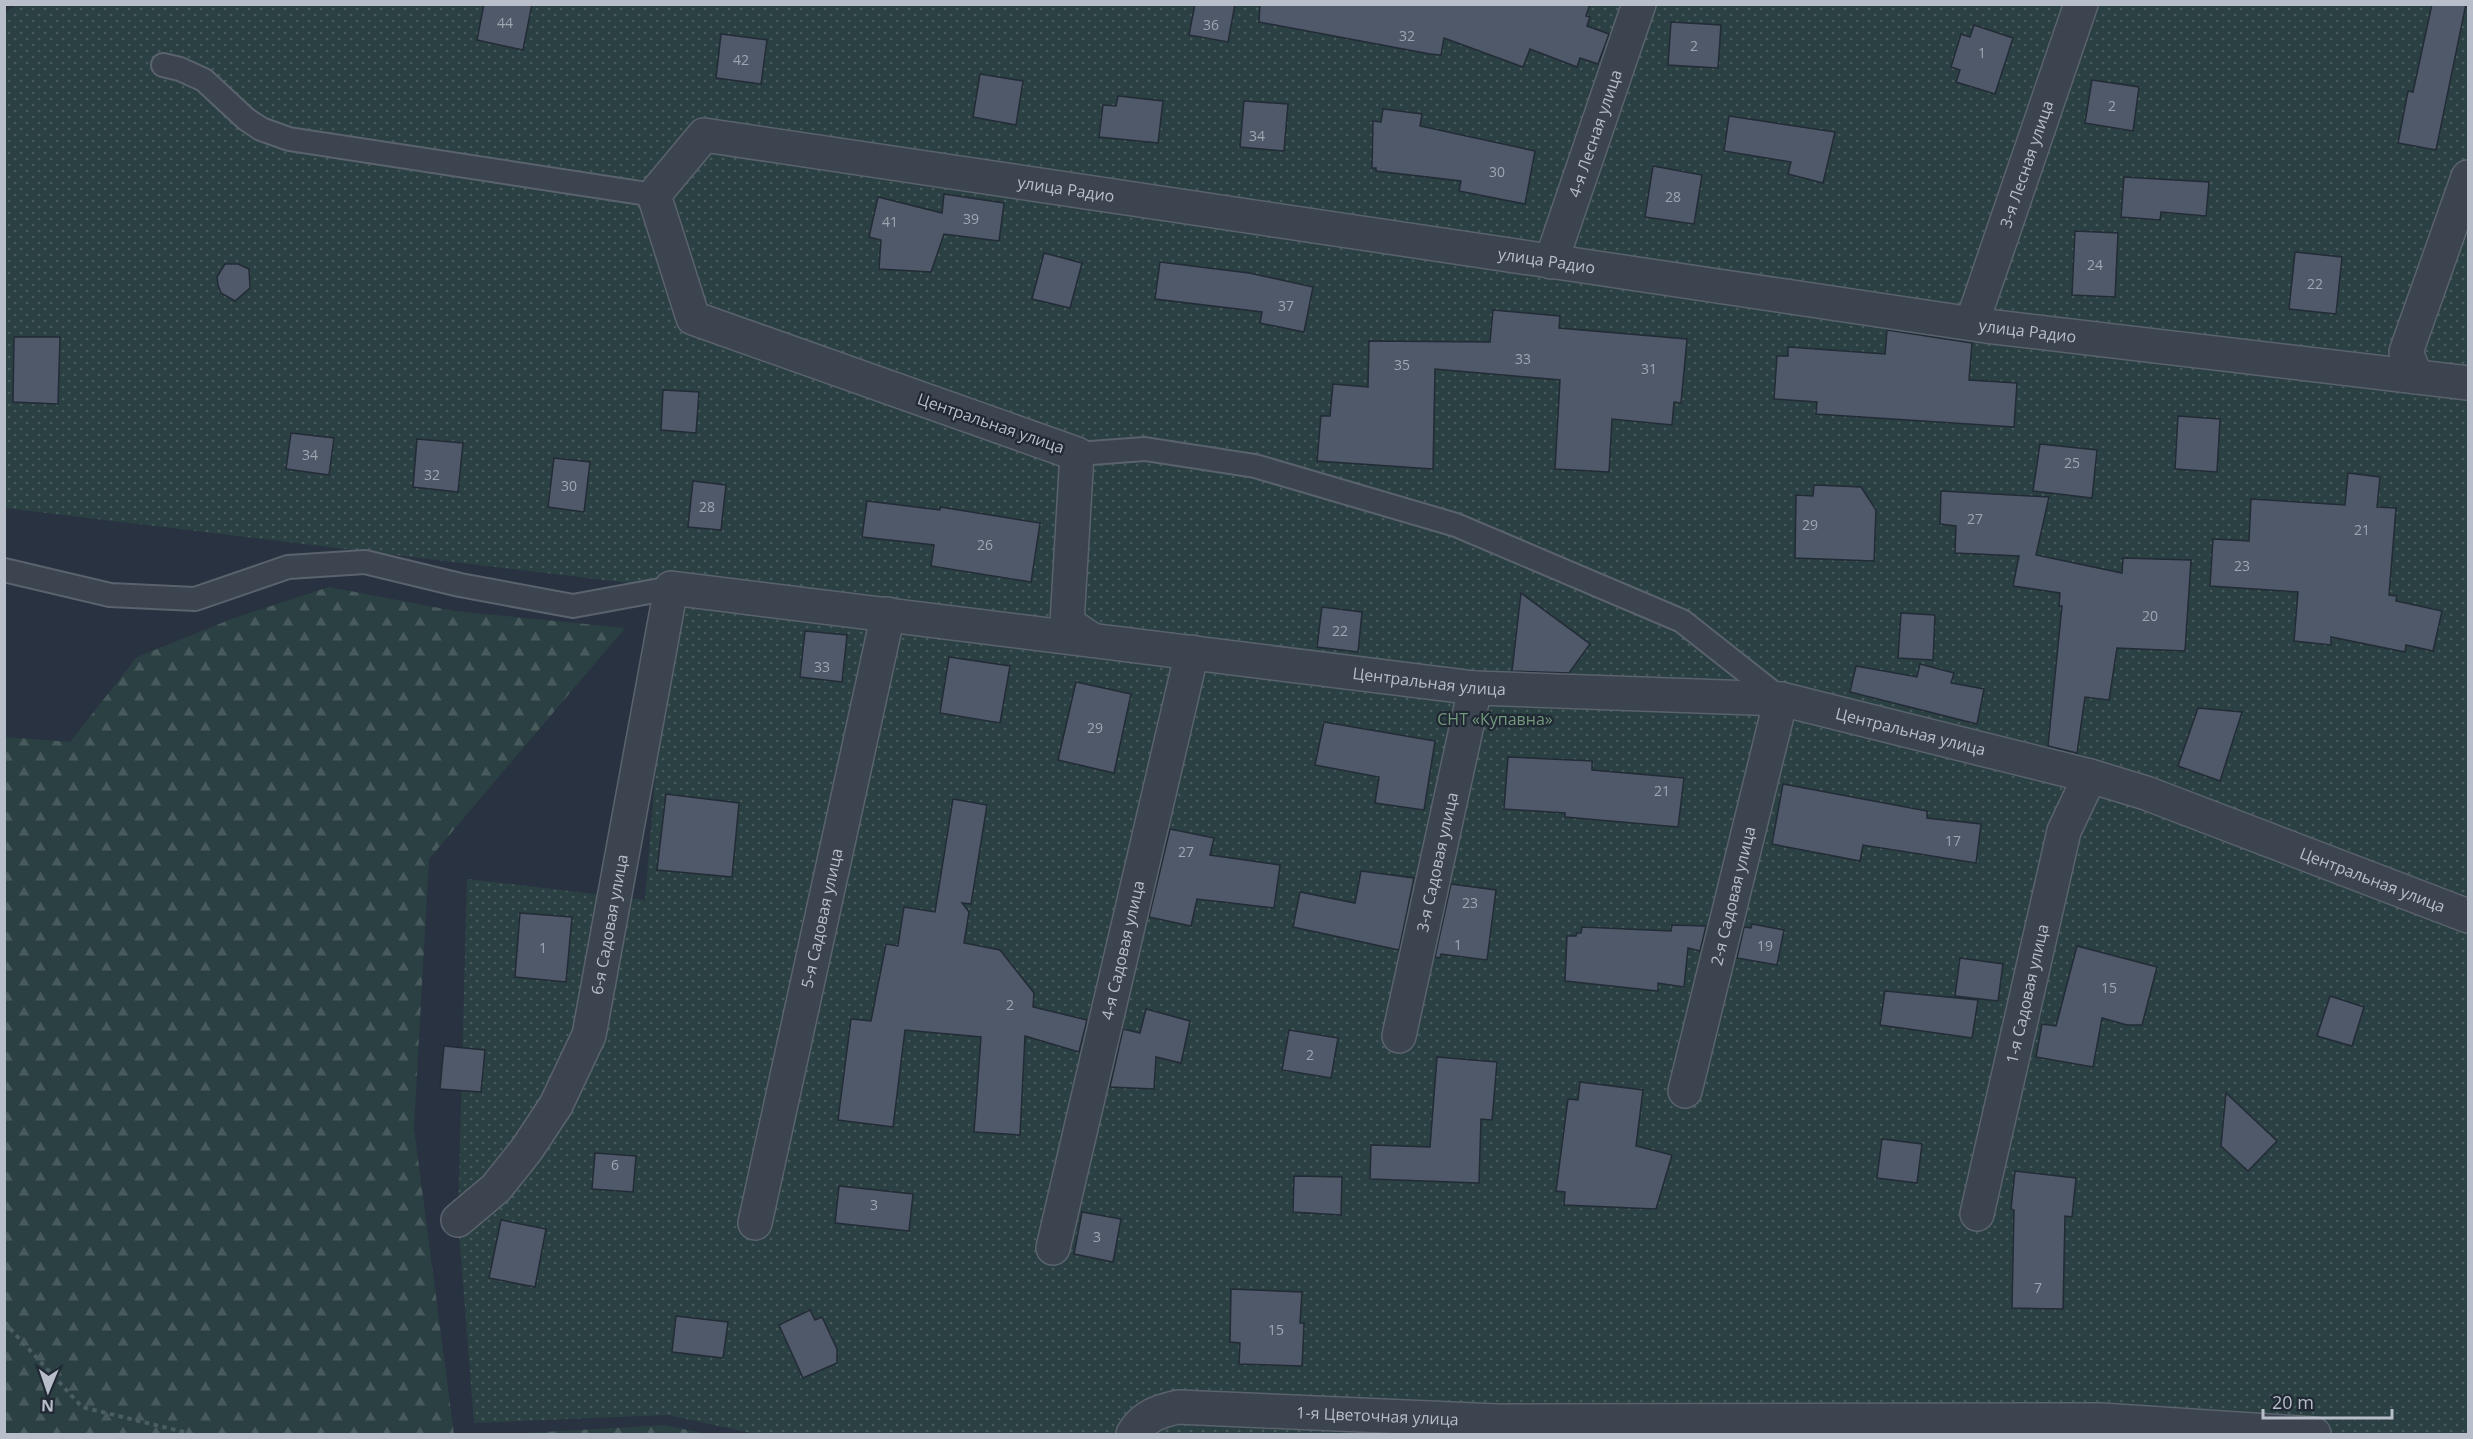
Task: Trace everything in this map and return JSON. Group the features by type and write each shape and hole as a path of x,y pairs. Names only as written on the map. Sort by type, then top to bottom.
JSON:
{"street":[{"name":"4-я Лесная улица","path":"1551,262 1639,4"},
{"name":"3-я Лесная улица","path":"1972,323 2081,4"},
{"name":"улица Радио","path":"654,195 704,135 1972,323 2469,383"},
{"path":"2416,377 2406,351 2469,177"},
{"name":"Центральная улица","path":"654,195 693,318 1077,454 1067,623 1092,640 1475,688 1781,699 2090,776 2146,793 2469,916"},
{"path":"671,588 1092,640"},
{"name":"6-я Садовая улица","path":"458,1220 496,1188 527,1149 556,1105 589,1035 671,588"},
{"name":"5-я Садовая улица","path":"755,1222 888,614"},
{"name":"4-я Садовая улица","path":"1053,1248 1192,652"},
{"name":"3-я Садовая улица","path":"1399,1036 1475,688"},
{"name":"2-я Садовая улица","path":"1685,1091 1781,699"},
{"name":"1-я Садовая улица","path":"1977,1214 2064,831 2090,776"},
{"name":"1-я Цветочная улица","path":"1133,1434 1138,1426 1157,1412 1179,1407 1497,1421 2101,1420 2314,1434"}],"lane":[{"path":"163,65 180,69 204,81 246,119 261,129 289,139 654,195"},
{"path":"1077,454 1145,449 1255,466 1456,525 1682,621 1781,699"},
{"path":"4,570 110,595 195,599 288,567 365,562 460,585 573,606 671,588"}],"path":[{"path":"4,1322 82,1407 192,1434"}],"green space":[{"name":"СНТ «Купавна»","path":"16,5 2468,5 2468,1434 756,1434 668,1415 474,1423 458,1220 467,879 645,900 671,588 5,508 4,14"},
{"path":"329,587 455,611 625,628 429,859 414,1128 454,1434 5,1434 5,737 70,742 137,657 234,618"},
{"path":"664,1425 707,1434 509,1434"}],"building":[{"path":"484,4 532,4 523,50 477,40"},
{"path":"1195,4 1235,4 1228,42 1189,35"},
{"path":"1260,4 1590,4 1586,16 1590,17 1587,26 1609,34 1598,64 1580,58 1577,67 1530,49 1523,67 1444,38 1441,55 1259,22"},
{"path":"2432,4 2466,4 2436,150 2398,143 2408,91 2413,92"},
{"path":"1671,22 1721,25 1718,68 1668,65"},
{"path":"1974,25 2013,38 1995,94 1956,82 1960,70 1951,67 1961,34 1970,37"},
{"path":"721,34 767,40 761,84 716,78"},
{"path":"980,74 1023,81 1016,125 973,117"},
{"path":"2092,80 2139,87 2133,131 2085,123"},
{"path":"1118,96 1163,101 1158,143 1099,137 1103,105 1116,106"},
{"path":"1244,101 1288,104 1284,151 1240,147"},
{"path":"1383,109 1422,114 1420,126 1535,151 1525,204 1459,191 1461,181 1376,171 1376,168 1372,168 1373,121 1381,122"},
{"path":"1729,116 1835,132 1823,183 1788,174 1791,162 1724,151"},
{"path":"1653,166 1702,175 1694,224 1645,217"},
{"path":"2124,177 2209,182 2206,216 2161,212 2160,220 2121,217"},
{"path":"944,194 1004,203 999,241 944,234 931,272 879,269 881,240 869,237 878,197 942,213"},
{"path":"2075,231 2118,233 2115,297 2072,295"},
{"path":"2295,252 2342,257 2336,314 2289,309"},
{"path":"1044,253 1082,263 1070,308 1032,299"},
{"path":"1160,262 1249,273 1313,287 1304,332 1260,323 1262,312 1155,299"},
{"path":"225,264 238,264 249,269 250,288 235,301 221,293 218,285 217,277"},
{"path":"1493,310 1560,316 1559,328 1687,339 1681,403 1674,402 1672,425 1612,419 1609,472 1555,469 1560,380 1435,369 1433,469 1317,461 1321,416 1330,416 1333,384 1368,387 1369,341 1490,342"},
{"path":"1887,330 1972,343 1969,380 2017,383 2014,427 1816,414 1817,402 1774,399 1777,356 1788,356 1788,347 1885,354"},
{"path":"14,337 60,337 58,404 13,402"},
{"path":"663,390 699,392 696,433 661,430"},
{"path":"2178,416 2220,419 2217,472 2175,469"},
{"path":"291,433 334,438 329,475 286,469"},
{"path":"417,439 463,443 458,492 413,487"},
{"path":"2040,444 2097,450 2092,498 2033,491"},
{"path":"554,458 590,462 584,512 548,507"},
{"path":"2348,473 2380,477 2377,507 2396,508 2389,595 2397,596 2396,601 2442,611 2433,651 2406,645 2405,652 2331,637 2331,645 2294,641 2298,592 2210,586 2213,539 2249,541 2251,499 2345,505"},
{"path":"693,481 726,485 721,530 688,527"},
{"path":"1814,485 1861,487 1876,510 1874,561 1795,558 1796,495 1813,496"},
{"path":"1941,491 2049,497 2036,555 2122,573 2123,558 2191,560 2185,651 2117,648 2109,700 2085,697 2077,753 2048,746 2062,606 2059,606 2060,593 2013,586 2019,556 1955,553 1956,526 1940,524"},
{"path":"867,501 940,510 940,507 1040,523 1031,582 931,566 934,545 862,537"},
{"path":"1521,593 1590,644 1569,673 1512,671"},
{"path":"1322,607 1362,612 1358,652 1317,647"},
{"path":"1901,613 1935,615 1933,660 1898,658"},
{"path":"805,631 847,635 842,682 800,677"},
{"path":"949,657 1010,666 1000,723 940,713"},
{"path":"1920,664 1954,673 1951,683 1984,689 1977,724 1850,692 1856,666 1917,677"},
{"path":"1076,682 1131,694 1114,773 1058,760"},
{"path":"2198,708 2242,712 2220,781 2178,766"},
{"path":"1324,722 1435,741 1424,810 1375,803 1379,777 1315,765"},
{"path":"1508,757 1592,761 1592,770 1684,778 1678,827 1565,817 1565,813 1504,809"},
{"path":"1783,784 1927,811 1927,818 1981,824 1976,863 1863,845 1860,861 1772,844"},
{"path":"666,794 739,803 732,877 657,870"},
{"path":"953,799 987,805 971,904 962,903 969,912 964,943 1000,950 1034,993 1033,1007 1087,1020 1079,1052 1025,1036 1020,1135 974,1132 981,1037 905,1030 893,1127 838,1120 851,1019 871,1021 886,944 898,946 904,907 935,912"},
{"path":"1170,829 1214,838 1210,855 1280,865 1274,908 1197,899 1191,926 1149,917"},
{"path":"1361,871 1414,878 1399,950 1293,927 1300,892 1355,903"},
{"path":"1451,884 1496,890 1487,960 1441,954 1440,958 1435,957"},
{"path":"520,913 572,917 566,982 515,977"},
{"path":"1752,924 1784,930 1777,965 1737,958 1744,927 1751,928"},
{"path":"1672,925 1706,926 1700,951 1688,948 1684,987 1658,983 1658,991 1565,981 1567,936 1576,936 1577,933 1581,933 1582,927 1671,931"},
{"path":"2077,946 2157,967 2142,1025 2127,1025 2102,1018 2093,1067 2036,1057 2042,1024 2056,1026"},
{"path":"1960,958 2003,964 1998,1001 1955,996"},
{"path":"1885,991 1978,1000 1972,1038 1880,1025"},
{"path":"2330,996 2364,1007 2352,1046 2317,1036"},
{"path":"1146,1009 1190,1021 1181,1063 1156,1057 1154,1089 1110,1087 1123,1029 1140,1033"},
{"path":"1289,1030 1338,1038 1331,1078 1282,1070"},
{"path":"444,1046 485,1050 481,1092 440,1089"},
{"path":"1437,1057 1497,1062 1492,1120 1481,1119 1479,1183 1370,1179 1371,1145 1430,1147"},
{"path":"1580,1082 1643,1090 1636,1146 1672,1155 1656,1209 1564,1205 1565,1192 1556,1191 1568,1099 1578,1100"},
{"path":"2226,1093 2277,1141 2248,1171 2221,1146"},
{"path":"1882,1139 1922,1144 1917,1183 1877,1178"},
{"path":"595,1153 636,1156 633,1192 592,1189"},
{"path":"2015,1171 2076,1178 2072,1217 2065,1216 2063,1309 2012,1308 2014,1210 2011,1209"},
{"path":"1294,1176 1342,1177 1341,1215 1293,1212"},
{"path":"839,1186 913,1194 909,1231 835,1223"},
{"path":"1082,1212 1121,1219 1113,1262 1074,1254"},
{"path":"501,1220 546,1229 535,1287 489,1278"},
{"path":"1231,1289 1302,1292 1300,1323 1304,1323 1302,1366 1239,1364 1240,1343 1230,1342"},
{"path":"810,1310 815,1320 822,1317 837,1349 837,1363 803,1378 779,1325"},
{"path":"676,1316 728,1322 723,1358 672,1352"}]}
